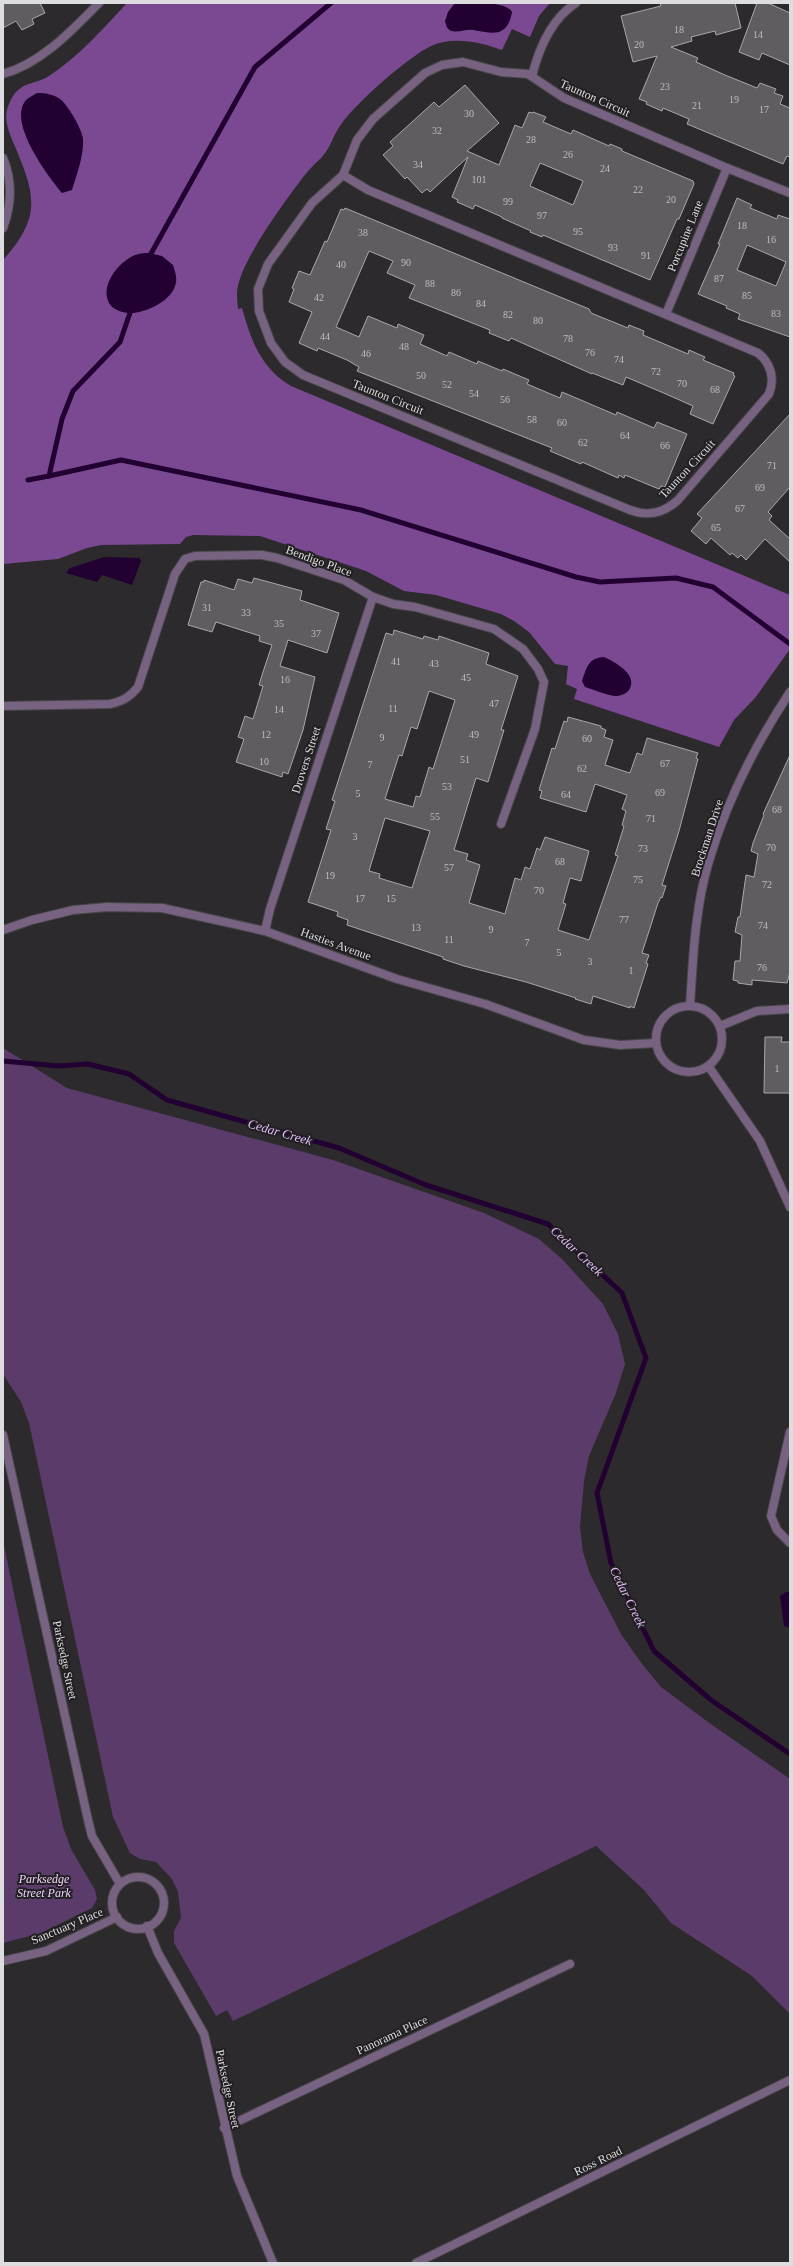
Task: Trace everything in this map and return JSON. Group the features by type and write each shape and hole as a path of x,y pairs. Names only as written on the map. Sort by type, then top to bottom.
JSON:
{"street":[{"path":"3,74 33,61 55,45 99,3"},
{"path":"532,76 552,26 562,13 576,3"},
{"name":"Taunton Circuit","path":"343,175 368,190 758,353 768,365 772,385 763,403 678,500 662,511 647,514 630,510 303,375 291,367 280,356 271,343 259,311 257,297 260,281 268,264 312,203 343,175 352,151 365,128 421,77 436,67 453,62 469,62 501,72 523,73 532,76 551,91 564,98 727,168 790,193"},
{"path":"3,158 9,176 10,190 10,207 3,228"},
{"name":"Porcupine Lane","path":"666,314 727,168"},
{"name":"Bendigo Place","path":"3,706 110,704 131,696 138,687 175,574 185,559 195,556 262,555 344,580 373,597 494,629 523,649 538,669 544,682 535,729 501,824"},
{"name":"Drovers Street","path":"265,931 270,909 373,597"},
{"name":"Brockman Drive","path":"690,1006 701,899 709,862 742,773 762,736 790,692"},
{"name":"Hasties Avenue","path":"3,930 32,920 73,910 107,907 162,908 265,931 397,979 485,1004 584,1040 620,1045 656,1043"},
{"path":"690,1006 708,1011 720,1026 723,1037 722,1049 717,1059 709,1067 698,1072 687,1073 675,1070 666,1063 659,1054 656,1043 657,1031 661,1021 669,1012 679,1007 690,1006"},
{"path":"720,1026 757,1011 790,1008"},
{"path":"709,1067 760,1141 790,1207"},
{"path":"790,1432 771,1516 777,1530 790,1543"},
{"name":"Parksedge Street","path":"3,1435 92,1836 120,1884"},
{"path":"138,1877 147,1878 155,1883 161,1890 164,1900 164,1909 157,1920 147,1926 136,1929 127,1926 117,1917 112,1904 114,1895 120,1884 127,1879 138,1877"},
{"name":"Sanctuary Place","path":"3,1961 46,1951 117,1917"},
{"name":"Parksedge Street","path":"147,1926 158,1953 204,2034 224,2128 237,2176 273,2263"},
{"name":"Panorama Place","path":"224,2128 570,1964"},
{"name":"Ross Road","path":"416,2263 790,2080"}],"green space":[{"path":"3,1048 67,1088 333,1160 484,1213 539,1239 562,1259 603,1304 618,1334 625,1364 616,1393 589,1456 584,1481 580,1527 583,1552 590,1574 621,1634 642,1664 661,1687 708,1722 790,1779 790,2014 752,1976 671,1923 644,1890 596,1846 233,2021 227,2010 216,2016 174,1943 174,1931 181,1918 178,1892 172,1879 156,1862 140,1859 130,1853 113,1817 29,1423 21,1402 3,1374"},
{"name":"Parksedge Street Park","path":"3,1541 63,1827 71,1849 95,1890 97,1899 92,1908 41,1933 3,1943"}],"shaded area":[{"path":"127,3 550,3 539,16 530,37 512,29 502,50 466,41 448,41 439,43 421,52 371,92 342,123 325,153 310,168 258,242 243,270 238,285 238,309 242,308 249,332 265,362 272,371 291,386 790,595 790,649 755,698 734,720 719,747 574,699 577,689 566,684 568,666 555,664 529,632 501,614 436,595 404,591 366,571 260,536 193,535 186,537 180,544 101,545 87,548 58,559 3,564 3,260 25,230 30,217 31,204 30,190 26,176 8,128 6,119 7,109 17,91 22,87 49,76 70,60 109,23"},
{"path":"455,3 495,4 502,6 508,8 512,12 510,21 502,30 492,33 471,30 450,30 446,26 445,21 448,12"},
{"path":"37,93 49,94 60,99 71,112 82,135 83,145 81,158 72,190 62,193 39,162 25,135 22,121 22,110 26,100"},
{"path":"149,253 162,256 173,265 176,281 172,292 156,306 135,313 120,311 114,308 109,303 107,291 108,284 115,271 122,263 134,255"},
{"path":"104,557 140,558 141,561 132,585 102,575 97,582 66,573 70,568"},
{"path":"604,657 614,662 624,670 631,679 629,690 625,694 617,696 604,694 585,687 582,681 589,664 595,659"},
{"path":"786,1592 790,1592 790,1628 784,1626 780,1596"}],"building":[{"path":"3,3 40,3 45,13 32,19 34,24 22,30 16,21 3,28"},
{"path":"660,3 735,3 741,28 716,35 715,31 691,37 692,41 671,47 698,58 696,62 725,75 757,88 760,83 776,89 774,93 783,96 780,104 790,108 790,157 787,156 783,164 687,124 689,119 663,108 662,111 639,99 657,56 633,62 621,16 661,6"},
{"path":"757,3 768,3 790,13 790,65 762,53 759,60 739,52"},
{"path":"465,85 499,123 467,151 499,165 515,125 522,128 529,112 533,112 546,117 543,122 571,134 573,130 609,146 610,144 622,149 622,151 693,181 694,184 679,219 677,219 650,280 543,235 542,237 530,232 531,231 475,205 473,209 457,202 458,200 452,197 468,157 430,192 427,189 422,193 407,177 405,179 383,155 393,146 390,142 434,102 439,107","holes":["540,163 583,181 573,205 530,186"]},
{"path":"737,198 752,205 750,208 777,219 778,215 790,219 790,337 738,319 740,314 726,308 727,306 698,294 720,244 718,244","holes":["747,245 786,262 776,286 737,270"]},
{"path":"345,208 589,309 591,313 628,328 629,325 644,331 643,335 688,354 689,350 705,357 703,360 734,373 733,375 735,376 713,424 690,414 693,406 626,377 623,385 592,374 511,338 509,341 489,333 490,330 409,298 415,285 387,273 393,261 369,251 336,327 359,337 368,316 397,328 398,324 424,335 420,344 447,356 449,352 477,364 478,361 502,371 503,369 529,380 527,384 560,398 562,392 616,415 617,412 654,428 657,422 687,434 665,487 661,486 659,489 625,475 624,478 619,475 618,478 582,462 581,464 550,451 552,448 357,371 359,367 347,360 318,348 317,351 299,343 312,312 289,302 294,289 292,288 299,271 310,275 325,241 327,242 341,209 344,210"},
{"path":"790,414 790,487 768,512 772,516 769,520 790,539 790,562 765,539 746,560 741,555 738,558 732,553 730,555 711,538 706,544 691,531 702,518 697,514"},
{"path":"254,578 302,591 300,600 339,613 327,653 288,640 280,666 315,677 303,730 288,774 283,772 282,777 236,762 244,739 238,737 245,716 253,719 263,686 259,685 272,645 259,641 260,636 216,622 212,632 188,625 201,582 204,582 204,580 234,590 238,579 252,583"},
{"path":"394,630 423,639 424,636 438,640 439,636 489,653 486,664 518,676 501,730 504,730 488,782 476,778 454,850 468,854 466,860 480,865 469,903 505,914 515,878 521,880 525,867 530,869 537,848 540,850 545,837 589,851 581,881 570,878 563,903 566,904 558,930 589,940 618,856 615,855 624,826 622,825 626,811 622,809 627,795 595,784 586,812 540,798 542,791 539,790 552,748 555,749 564,721 567,722 568,717 601,726 601,728 606,730 604,737 613,740 605,765 630,773 637,753 642,755 647,738 698,753 696,758 698,759 679,831 662,885 666,886 662,898 661,897 658,903 642,953 649,955 646,963 648,964 634,1008 593,996 591,1004 526,982 464,966 443,959 443,957 347,925 348,920 337,916 338,912 308,902 331,830 326,829 335,801 332,800 386,633 393,635","holes":["429,691 455,700 433,769 429,767 420,797 416,796 413,807 385,799 399,755 402,756 411,727 417,729","385,818 430,831 412,888 379,878 380,874 369,871"]},
{"path":"790,755 790,972 787,983 752,980 752,985 738,983 738,981 733,980 735,961 740,961 742,935 735,932 738,917 740,917 746,875 754,877 758,854 751,851 764,815 763,814"},
{"path":"765,1037 782,1037 781,1042 790,1042 790,1093 764,1093"}],"waterway":[{"path":"148,259 255,67 331,3"},
{"path":"28,480 49,476 62,419 73,391 120,342 132,307"},
{"path":"49,476 121,460 361,510 576,577 600,582 676,578 713,587 790,644"},
{"name":"Cedar Creek","path":"3,1061 58,1066 88,1064 129,1074 167,1100 339,1148 426,1185 548,1224 622,1293 646,1358 597,1493 611,1563 654,1651 711,1700 790,1754"}]}
